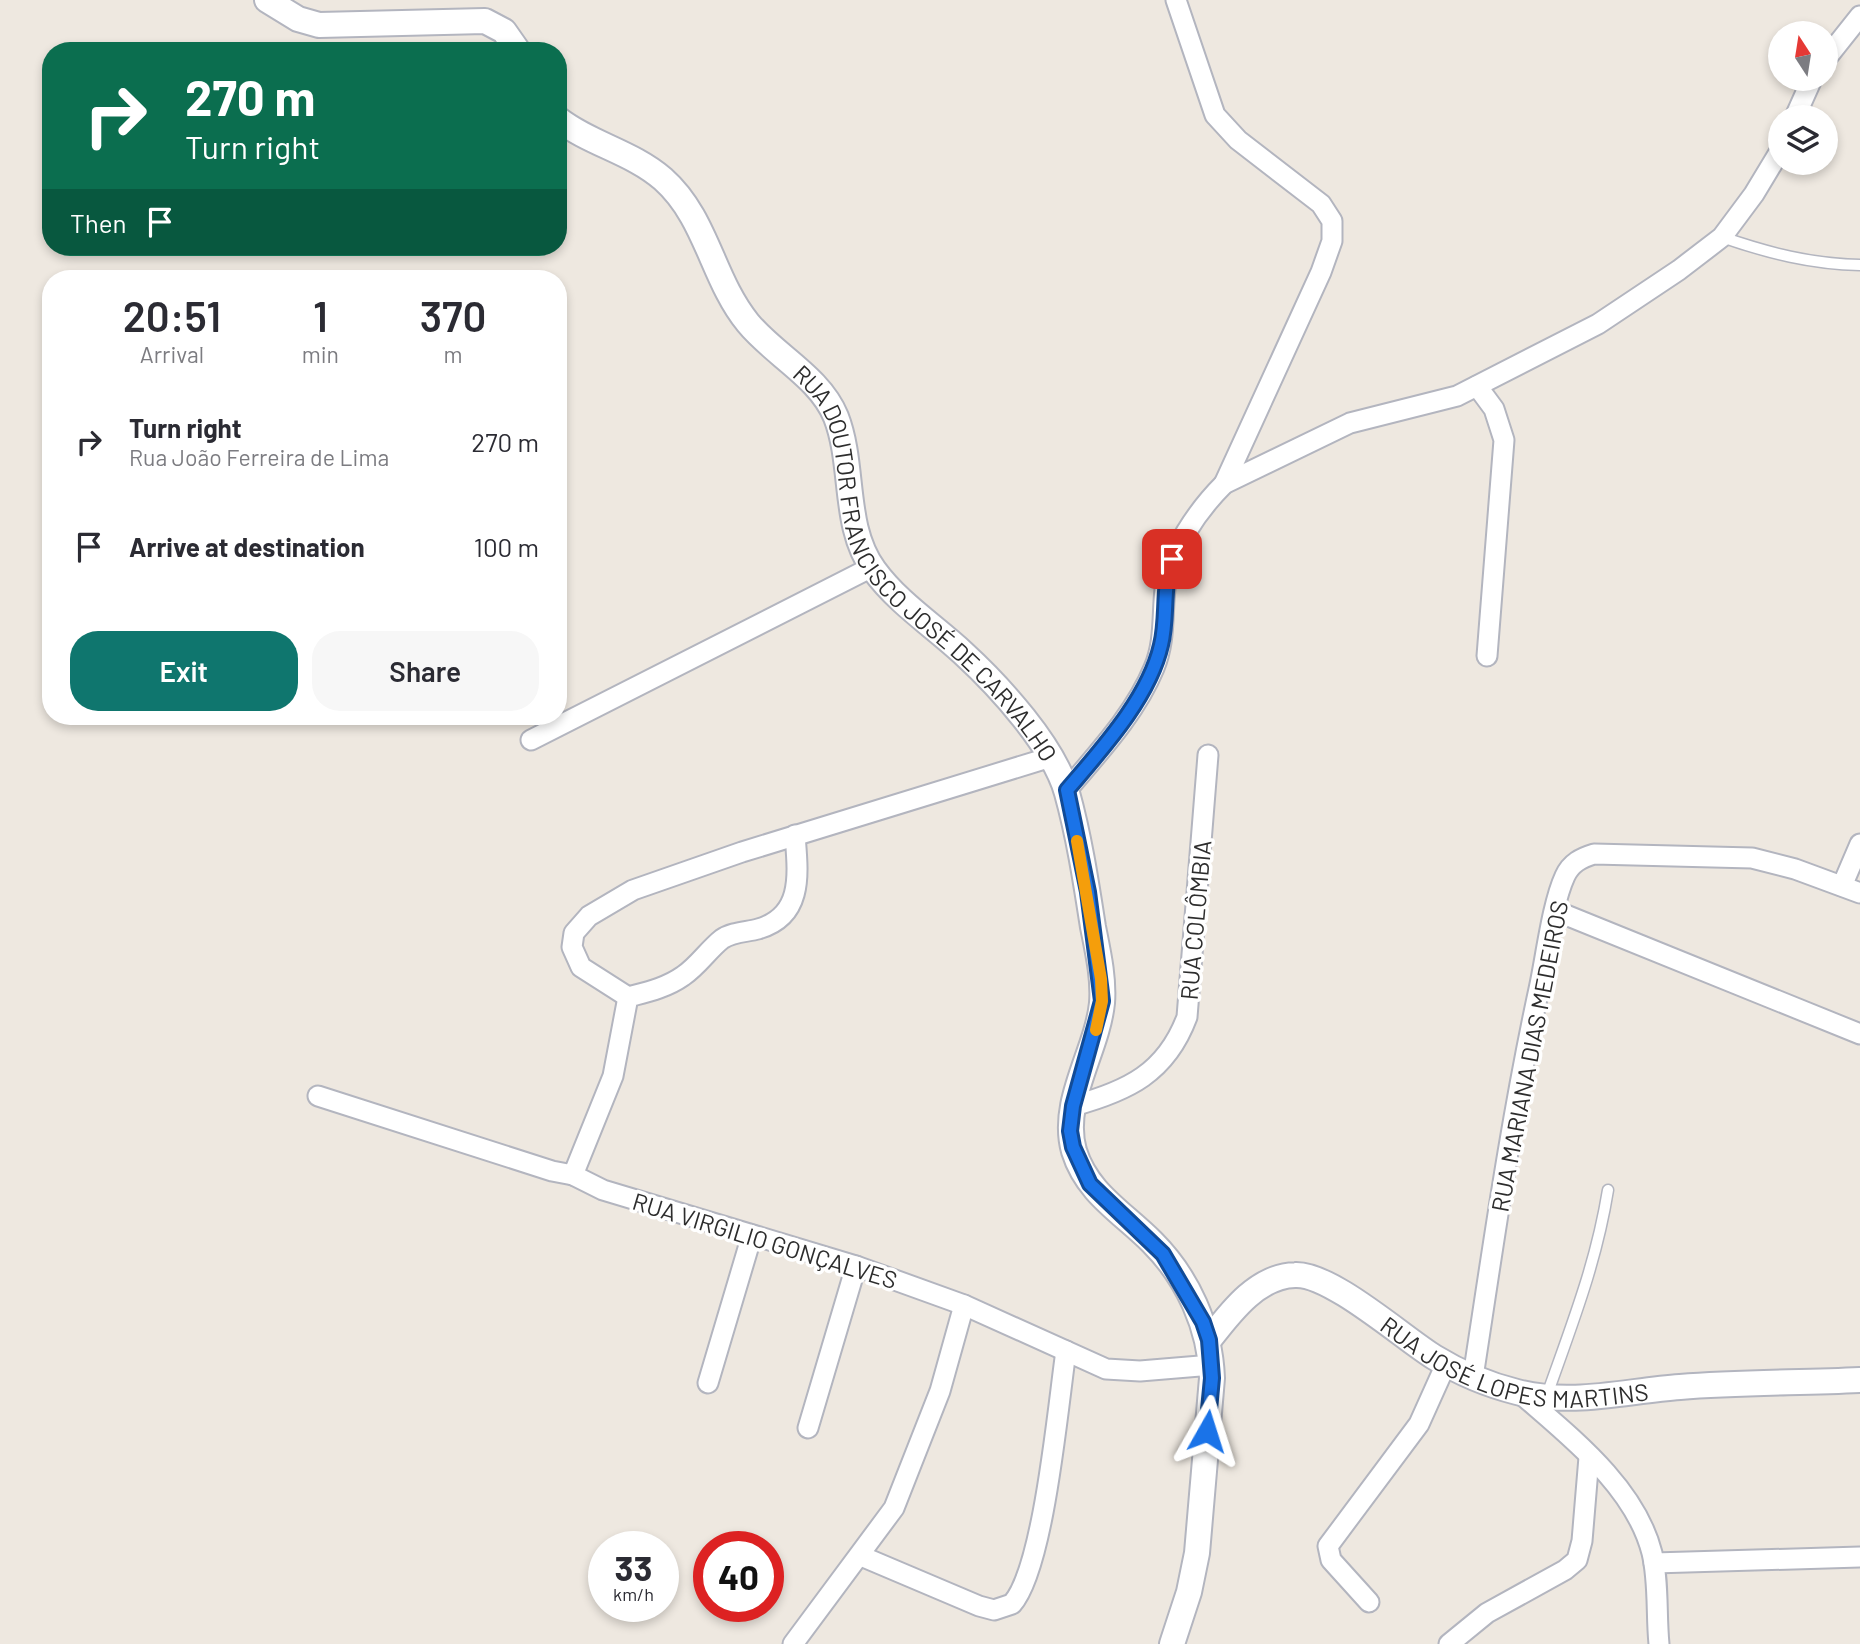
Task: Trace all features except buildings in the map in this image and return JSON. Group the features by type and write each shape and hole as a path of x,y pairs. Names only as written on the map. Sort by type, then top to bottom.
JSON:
{"street":[{"path":"267,0 299,19 328,26 485,21 504,30 512,42"},
{"path":"1067,790 1108,741 1153,671 1163,640 1164,591 1172,559 1210,499 1224,484 1321,272 1334,231 1329,213 1321,204 1223,126 1208,100 1186,23 1176,0"},
{"path":"1838,44 1860,16"},
{"name":"RUA DOUTOR FRANCISCO JOSÉ DE CARVALHO","path":"567,126 645,165 687,204 733,300 748,323 830,405 845,456 856,530 872,567 906,604 972,662 1023,719 1051,757 1067,790 1088,892 1102,990 1099,1019 1073,1106 1070,1131 1073,1147 1090,1184 1163,1254 1191,1296 1209,1340 1212,1365 1197,1553 1189,1592 1172,1644"},
{"path":"1224,484 1350,423 1435,403 1477,386 1598,324 1679,270 1722,237 1768,171"},
{"path":"1477,386 1494,409 1504,439 1487,656"},
{"path":"567,722 872,567"},
{"path":"531,740 561,725"},
{"name":"RUA COLÔMBIA","path":"1073,1106 1108,1096 1133,1085 1167,1055 1183,1029 1192,992 1208,755"},
{"path":"795,835 798,888 790,907 771,925 727,936 684,975 656,989 628,997 600,981 576,960 572,942 580,925 613,900 633,890 741,852 795,835 1051,757"},
{"path":"1851,889 1860,844"},
{"name":"RUA MARIANA DIAS MEDEIROS","path":"1472,1377 1517,1089 1556,911 1565,876 1572,866 1580,859 1594,854 1752,858 1851,889"},
{"path":"1556,911 1860,1034"},
{"path":"573,1175 613,1076 628,997"},
{"name":"RUA VIRGILIO GONÇALVES","path":"318,1096 552,1171 573,1175 603,1190 856,1266 964,1305 1090,1363 1121,1371 1212,1365"},
{"path":"708,1383 752,1235"},
{"path":"808,1428 856,1266"},
{"name":"RUA JOSÉ LOPES MARTINS","path":"1209,1340 1226,1318 1263,1285 1281,1276 1297,1274 1329,1284 1446,1364 1472,1377 1520,1393 1546,1398 1580,1398 1687,1386 1860,1380"},
{"path":"793,1644 861,1556 894,1508 940,1391 964,1305"},
{"path":"861,1556 979,1606 1002,1609 1012,1604 1027,1580 1041,1518 1066,1351"},
{"path":"1369,1602 1331,1560 1328,1546 1419,1424 1446,1364"},
{"path":"1520,1393 1589,1457 1635,1514 1654,1563 1659,1644"},
{"path":"1449,1644 1487,1614 1565,1570 1577,1560 1582,1541 1589,1457"},
{"path":"1654,1563 1860,1557"}],"lane":[{"path":"1722,237 1772,254 1809,261 1860,265"},
{"path":"1546,1398 1587,1288 1599,1245 1608,1190"}],"slow traffic":[{"path":"1077,841 1101,979 1102,1001 1096,1030"}],"route":[{"path":"1172,559 1164,591 1163,640 1153,671 1108,741 1067,790 1088,892 1102,1001 1094,1039 1073,1106 1070,1131 1078,1162 1090,1184 1103,1200 1163,1254 1191,1296 1203,1322 1209,1340 1212,1378 1207,1431"}]}
